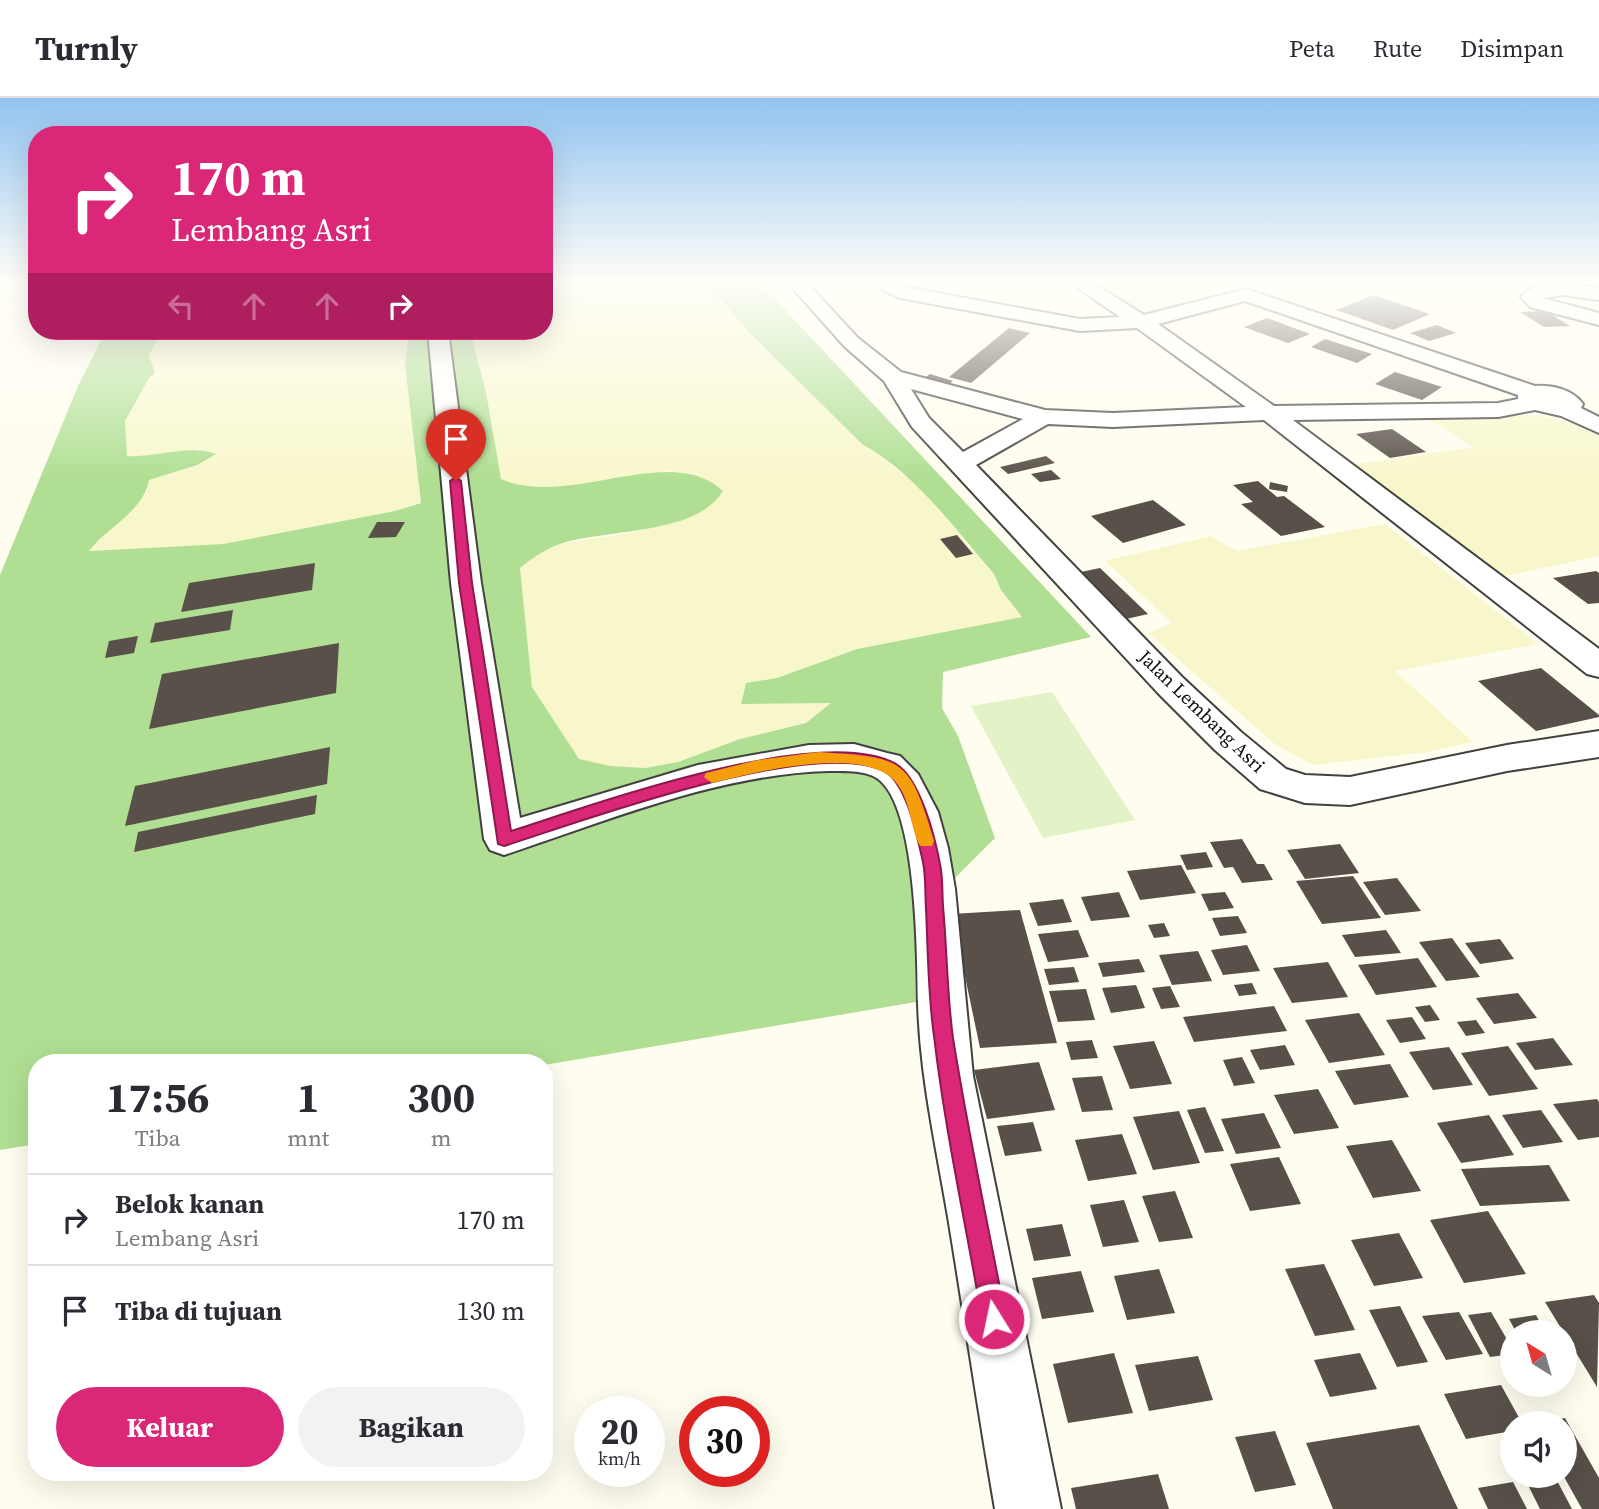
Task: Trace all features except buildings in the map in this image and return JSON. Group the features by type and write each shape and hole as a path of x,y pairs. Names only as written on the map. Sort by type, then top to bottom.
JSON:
{"street":[{"path":"440,349 466,583 504,839 685,784 784,761 819,757 862,759 891,768 903,780 914,799 932,864 943,1036 1028,1509"},
{"path":"858,349 893,377 1044,417 1113,421 1269,413 1498,410 1534,398"},
{"path":"1179,349 1269,413 1599,666"},
{"path":"1405,349 1534,398 1549,408 1566,409 1599,426"},
{"name":"Jalan Lembang Asri","path":"893,377 920,422 1170,685 1228,741 1273,779 1305,789 1350,791 1507,758 1599,744"},
{"path":"961,463 1044,417"}],"green space":[{"path":"97,349 152,349 149,355 155,373 149,378 125,421 127,456 195,450 216,454 197,465 149,480 140,501 89,551 223,544 395,511 421,503 405,365 407,349 475,349 486,392 501,479 528,486 557,487 648,473 676,472 701,477 723,491 710,506 692,516 670,524 557,545 520,568 532,687 579,759 610,766 645,768 678,762 740,739 806,723 831,703 741,704 746,683 777,678 857,649 1022,617 1001,590 994,574 933,503 900,470 862,444 766,349 822,349 1091,637 943,672 942,708 958,736 995,838 924,909 922,1001 553,1063 553,1054 28,1054 28,1145 0,1150 0,575 78,386"},
{"path":"153,349 407,349 405,365 421,502 395,511 223,544 87,551 136,505 147,492 149,480 197,465 201,449 148,458 127,456 125,421 149,378 149,356"},
{"path":"475,349 766,349 862,444 876,452 923,491 994,575 1001,590 1023,617 857,649 777,678 746,683 741,704 832,703 806,723 740,739 678,762 645,768 610,766 579,760 532,687 520,568 536,555 559,544 630,533 696,514 693,474 669,471 593,484 540,488 517,486 501,479 486,392"},
{"path":"1540,415 1587,427 1599,434 1599,556 1501,577 1351,465 1473,447 1428,419"},
{"path":"1385,524 1538,644 1395,671 1473,742 1428,752 1314,765 1276,745 1148,633 1172,623 1105,561 1211,536 1237,551"},
{"path":"1052,692 1135,820 1043,838 971,706"}],"slow traffic":[{"path":"712,777 758,765 819,757 877,761 891,768 903,780 914,799 926,841"}],"route":[{"path":"456,481 466,583 504,839 559,820 685,784 784,761 819,757 877,761 891,768 903,780 914,799 932,864 943,1036 994,1319"}]}
